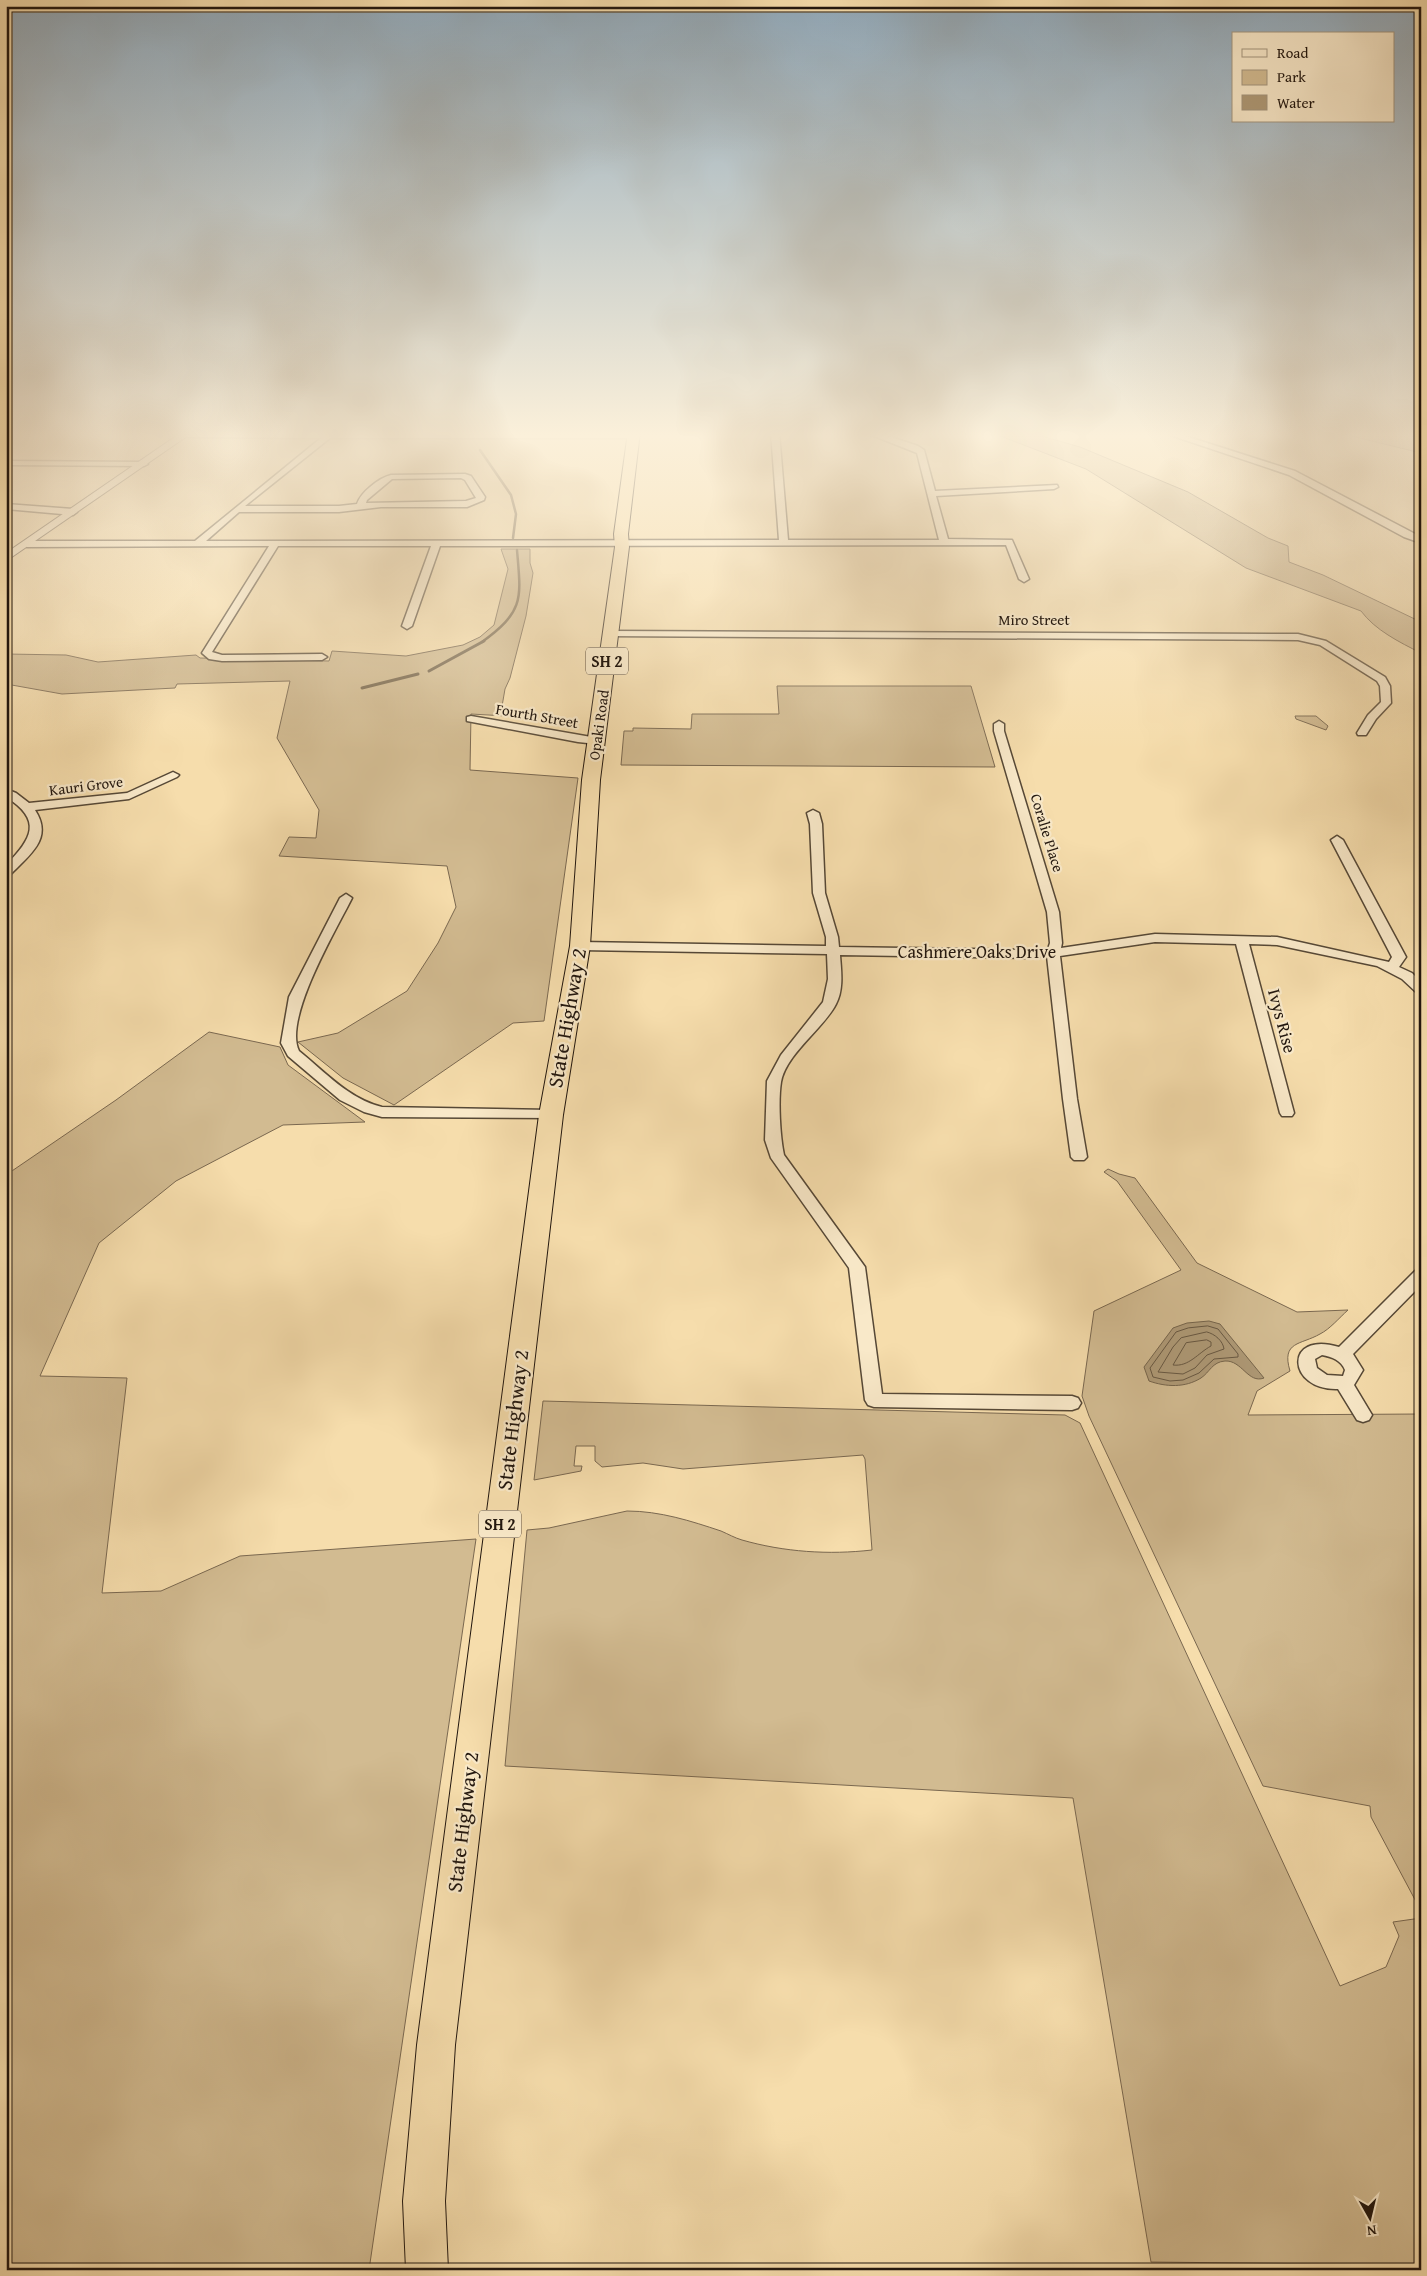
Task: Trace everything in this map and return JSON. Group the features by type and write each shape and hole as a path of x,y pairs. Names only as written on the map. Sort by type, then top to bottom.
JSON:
{"highway":[{"name":"Opaki Road","path":"591,780 598,741 623,538"},
{"name":"State Highway 2","path":"427,2270 424,2201 436,2045 551,1115 580,946 591,780"}],"street":[{"path":"6,558 34,538"},
{"path":"196,544 203,538"},
{"path":"26,544 1009,542 1024,579"},
{"path":"275,544 207,651 210,656 222,658 322,657"},
{"path":"407,626 436,544"},
{"name":"Miro Street","path":"610,634 1298,637 1322,643 1381,679 1385,686 1386,703 1372,717 1362,733"},
{"name":"Fourth Street","path":"471,719 598,741"},
{"name":"Coralie Place","path":"999,724 999,731 1051,904 1056,943 1053,952 1057,972 1070,1099 1079,1156"},
{"name":"Kauri Grove","path":"27,807 129,796 173,775"},
{"path":"6,792 20,799 27,807 34,818 36,829 35,838 6,872"},
{"path":"813,813 816,824 820,902 832,933 835,951 835,979 830,1002 786,1058 774,1081 773,1132 776,1155 857,1267 874,1400 1072,1403"},
{"path":"1337,840 1399,957 1392,967"},
{"path":"346,898 296,997 288,1043 293,1053 348,1099 369,1110 551,1115"},
{"name":"Cashmere Oaks Drive","path":"580,946 1027,954 1155,938 1241,940 1291,943 1392,967 1407,976 1421,989"},
{"name":"Ivys Rise","path":"1241,940 1287,1113"},
{"path":"1342,1354 1421,1275"},
{"path":"1328,1350 1342,1354 1352,1364 1354,1370 1353,1375 1343,1382 1335,1383 1319,1379 1312,1374 1306,1364 1306,1358 1314,1351 1328,1350"},
{"path":"1343,1382 1363,1414"}],"green space":[{"path":"1198,538 1269,538 1288,546 1289,562 1323,575 1421,622 1421,653 1380,630 1361,611 1246,568"},
{"path":"501,549 530,549 530,563 533,573 526,616 510,678 505,689 501,712 506,716 471,714 470,770 578,778 544,1021 513,1023 394,1105 343,1078 298,1042 338,1033 407,991 438,943 456,907 447,866 279,856 289,837 316,838 319,810 277,738 290,681 177,684 175,688 62,694 6,684 6,654 66,655 98,662 196,655 200,658 329,661 332,651 406,656 463,645 480,637 494,625 508,569"},
{"path":"777,686 971,686 995,767 621,765 624,731 633,731 633,728 691,729 692,714 779,714"},
{"path":"1295,716 1316,716 1328,726 1326,730 1296,719"},
{"path":"209,1032 280,1047 288,1065 365,1122 283,1125 176,1181 99,1243 40,1376 127,1378 102,1593 161,1591 240,1556 476,1539 369,2270 6,2270 6,1175 116,1100"},
{"path":"1108,1169 1135,1178 1197,1263 1297,1312 1348,1310 1324,1332 1294,1345 1288,1354 1290,1371 1257,1391 1248,1415 1421,1414 1421,1911 1371,1817 1370,1806 1263,1786 1089,1416 1082,1396 1094,1311 1181,1270 1117,1181 1104,1172"},
{"path":"543,1401 1065,1415 1080,1423 1340,1986 1386,1967 1399,1936 1393,1922 1421,1918 1421,2265 1151,2262 1073,1798 505,1766 527,1530 549,1528 627,1511 639,1511 687,1520 742,1540 790,1550 839,1552 872,1550 865,1459 863,1455 683,1469 643,1463 602,1467 595,1461 595,1446 576,1446 574,1466 582,1466 581,1471 534,1480"}],"water":[{"path":"1209,1321 1220,1324 1264,1378 1254,1378 1236,1364 1225,1361 1217,1363 1204,1376 1189,1384 1169,1385 1149,1381 1144,1367 1173,1328 1187,1323"}],"waterway":[{"path":"482,642 506,621 513,612 517,602 519,592 517,550"},
{"path":"429,671 484,641"},
{"path":"362,688 418,674"}]}
